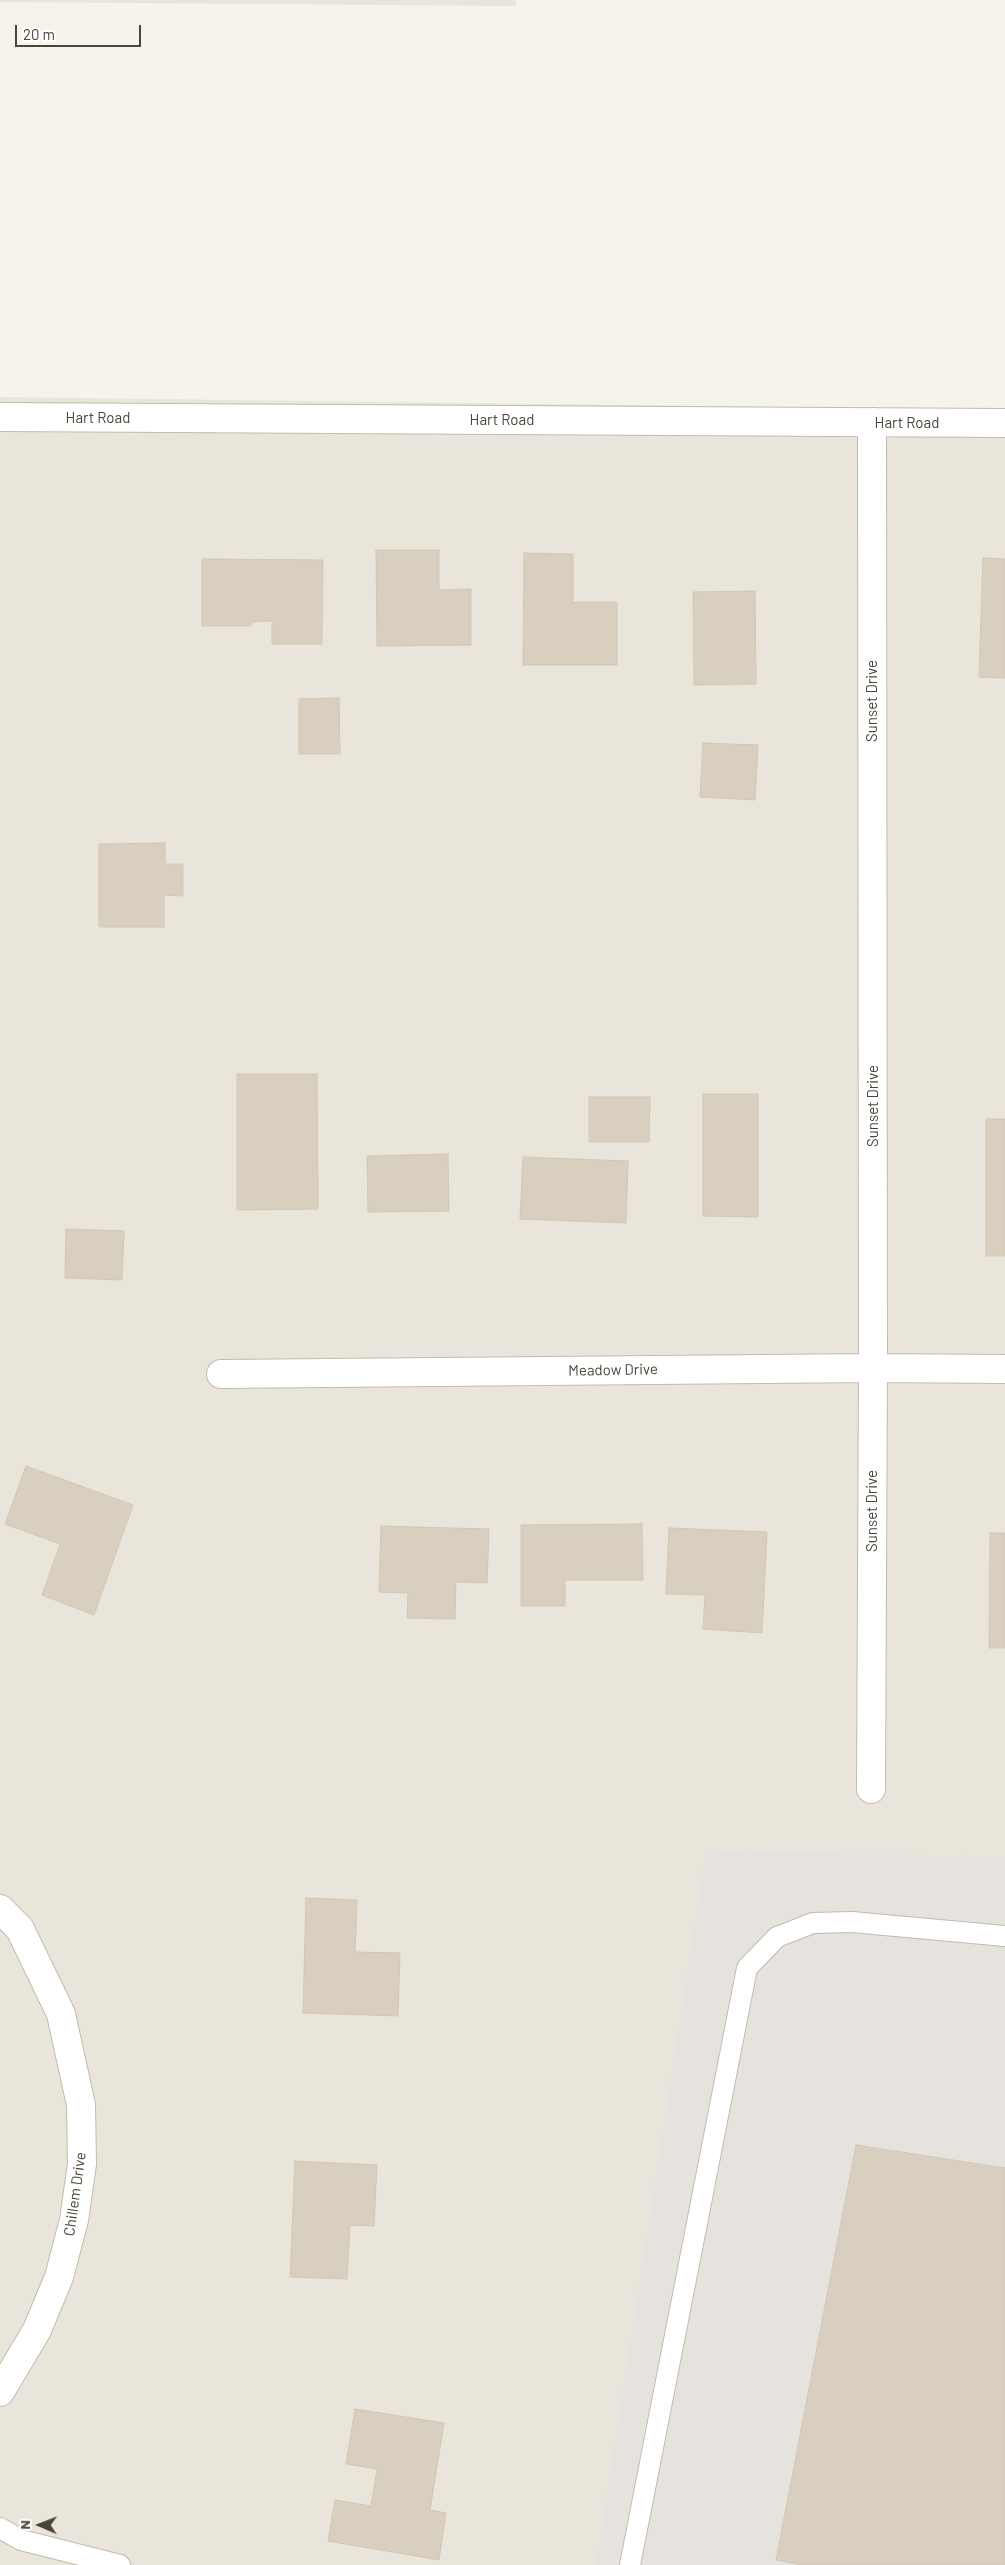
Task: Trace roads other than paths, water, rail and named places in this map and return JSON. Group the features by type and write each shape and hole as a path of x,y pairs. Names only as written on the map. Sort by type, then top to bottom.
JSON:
{"street":[{"name":"Hart Road","path":"0,417 1005,423"},
{"name":"Sunset Drive","path":"871,1789 873,1368 872,422"},
{"name":"Meadow Drive","path":"221,1374 873,1368 1005,1369"},
{"name":"Chillem Drive","path":"0,1909 20,1930 60,2014 81,2105 82,2164 74,2220 59,2277 37,2330 0,2392"}],"lane":[{"path":"630,2565 747,1968 778,1937 813,1923 852,1922 1005,1936"},
{"path":"0,2528 21,2540 120,2565"}]}
